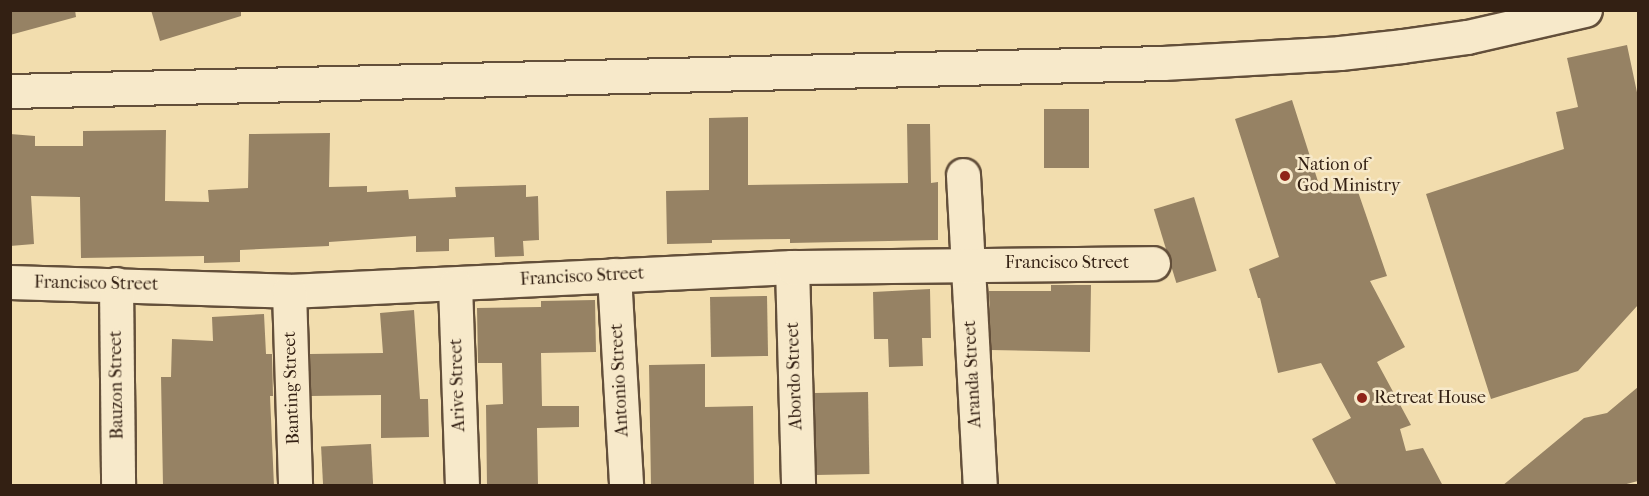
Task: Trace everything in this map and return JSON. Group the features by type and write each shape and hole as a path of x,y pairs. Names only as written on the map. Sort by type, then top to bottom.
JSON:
{"street":[{"path":"10,91 1211,60 1340,53 1402,46 1467,37 1585,10"},
{"name":"Aranda Street","path":"963,175 980,486"},
{"name":"Francisco Street","path":"10,282 289,291 455,285 614,274 792,267 967,263 1153,263"},
{"name":"Abordo Street","path":"792,267 798,486"},
{"name":"Antonio Street","path":"614,274 626,486"},
{"name":"Bauzon Street","path":"116,284 118,486"},
{"name":"Arive Street","path":"455,285 462,486"},
{"name":"Banting Street","path":"289,291 295,486"}],"building":[{"path":"10,10 75,10 76,17 10,35"},
{"path":"151,10 241,10 241,16 160,41"},
{"path":"1627,45 1638,97 1638,305 1578,371 1491,399 1426,194 1564,149 1556,112 1578,107 1567,58"},
{"path":"1292,100 1322,194 1355,183 1387,276 1370,281 1405,347 1377,362 1411,425 1400,429 1406,451 1423,448 1443,486 1337,486 1312,439 1351,418 1321,363 1278,373 1260,298 1258,298 1249,269 1279,257 1235,119"},
{"path":"1044,109 1089,109 1089,168 1044,168"},
{"path":"748,117 748,185 908,183 907,124 930,124 931,183 938,182 938,240 790,243 790,239 712,240 712,243 667,244 666,191 709,190 709,118"},
{"path":"166,130 165,201 209,202 208,190 248,188 249,134 330,133 329,187 367,186 367,192 408,190 409,199 456,197 455,187 526,185 526,197 538,196 539,240 523,241 524,256 495,257 494,237 449,239 449,251 416,252 416,236 329,242 329,246 240,250 240,262 204,263 204,256 81,258 80,197 31,196 34,244 10,246 10,134 35,136 35,146 83,146 83,131"},
{"path":"1194,197 1217,271 1176,283 1154,209"},
{"path":"1051,285 1091,285 1090,352 991,350 989,291 1051,291"},
{"path":"930,289 931,338 922,338 923,366 889,367 888,339 874,339 873,292"},
{"path":"767,296 768,356 711,357 710,297"},
{"path":"595,300 596,352 541,353 542,406 579,406 579,427 537,428 538,486 487,486 486,405 503,404 502,363 478,363 477,308 541,307 541,301"},
{"path":"414,310 420,399 428,399 429,437 381,438 381,395 311,396 310,354 383,353 380,313"},
{"path":"264,314 266,354 272,354 273,396 270,396 274,486 163,486 161,377 171,377 172,339 213,341 212,317"},
{"path":"705,364 705,407 753,406 754,486 651,486 649,365"},
{"path":"1638,387 1638,481 1619,486 1502,486 1584,418 1607,413"},
{"path":"868,392 869,474 815,475 814,393"},
{"path":"371,444 373,486 323,486 321,447"}],"place":[{"name":"Nation of God Ministry","path":"1285,176"},
{"name":"Retreat House","path":"1362,398"}]}
